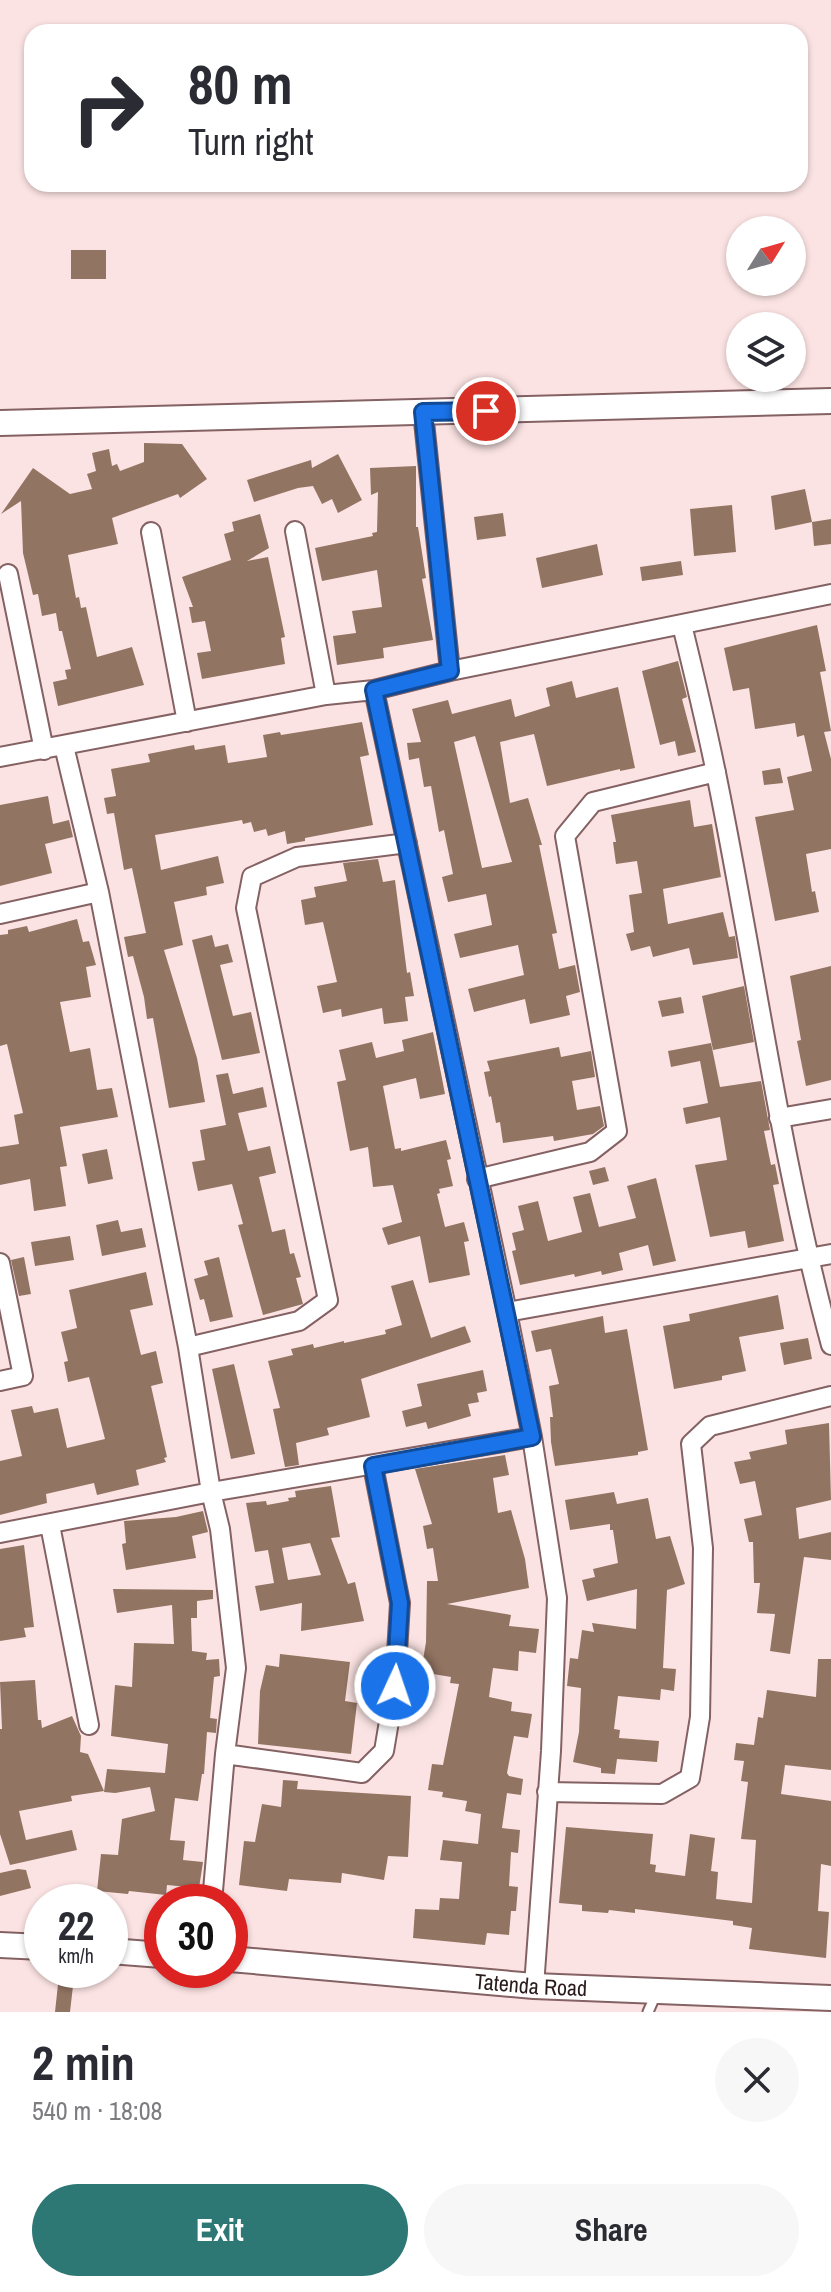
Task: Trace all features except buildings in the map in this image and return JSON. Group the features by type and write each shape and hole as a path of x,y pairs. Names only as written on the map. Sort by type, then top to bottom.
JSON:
{"street":[{"path":"0,423 831,401"},
{"path":"423,412 450,671"},
{"path":"295,531 326,695"},
{"path":"151,532 187,722"},
{"path":"8,574 44,750"},
{"path":"0,757 326,695 374,690 450,671 831,594"},
{"path":"682,625 716,772 807,1259 831,1345"},
{"path":"374,690 507,1312 532,1437 557,1598 534,1986"},
{"path":"64,746 99,892 188,1347 211,1492 220,1529 236,1668 214,1884"},
{"path":"477,1179 590,1152 617,1131 565,836 593,802 716,772"},
{"path":"188,1347 299,1321 328,1300 246,908 252,877 297,857 407,843"},
{"path":"0,914 99,892"},
{"path":"779,1118 831,1109"},
{"path":"507,1312 831,1254"},
{"path":"0,1263 23,1376 0,1381"},
{"path":"547,1792 662,1794 690,1778 700,1717 703,1548 691,1444 710,1426 831,1396"},
{"path":"0,1533 211,1492 532,1437"},
{"path":"225,1754 362,1773 384,1751 395,1686 400,1603 373,1466"},
{"path":"50,1525 89,1725"},
{"path":"0,1945 24,1946"},
{"name":"Tatenda Road","path":"248,1961 534,1986 653,2002 831,1998"}],"route":[{"path":"395,1686 400,1603 373,1466 532,1437 374,690 450,671 423,412 486,411"}]}
